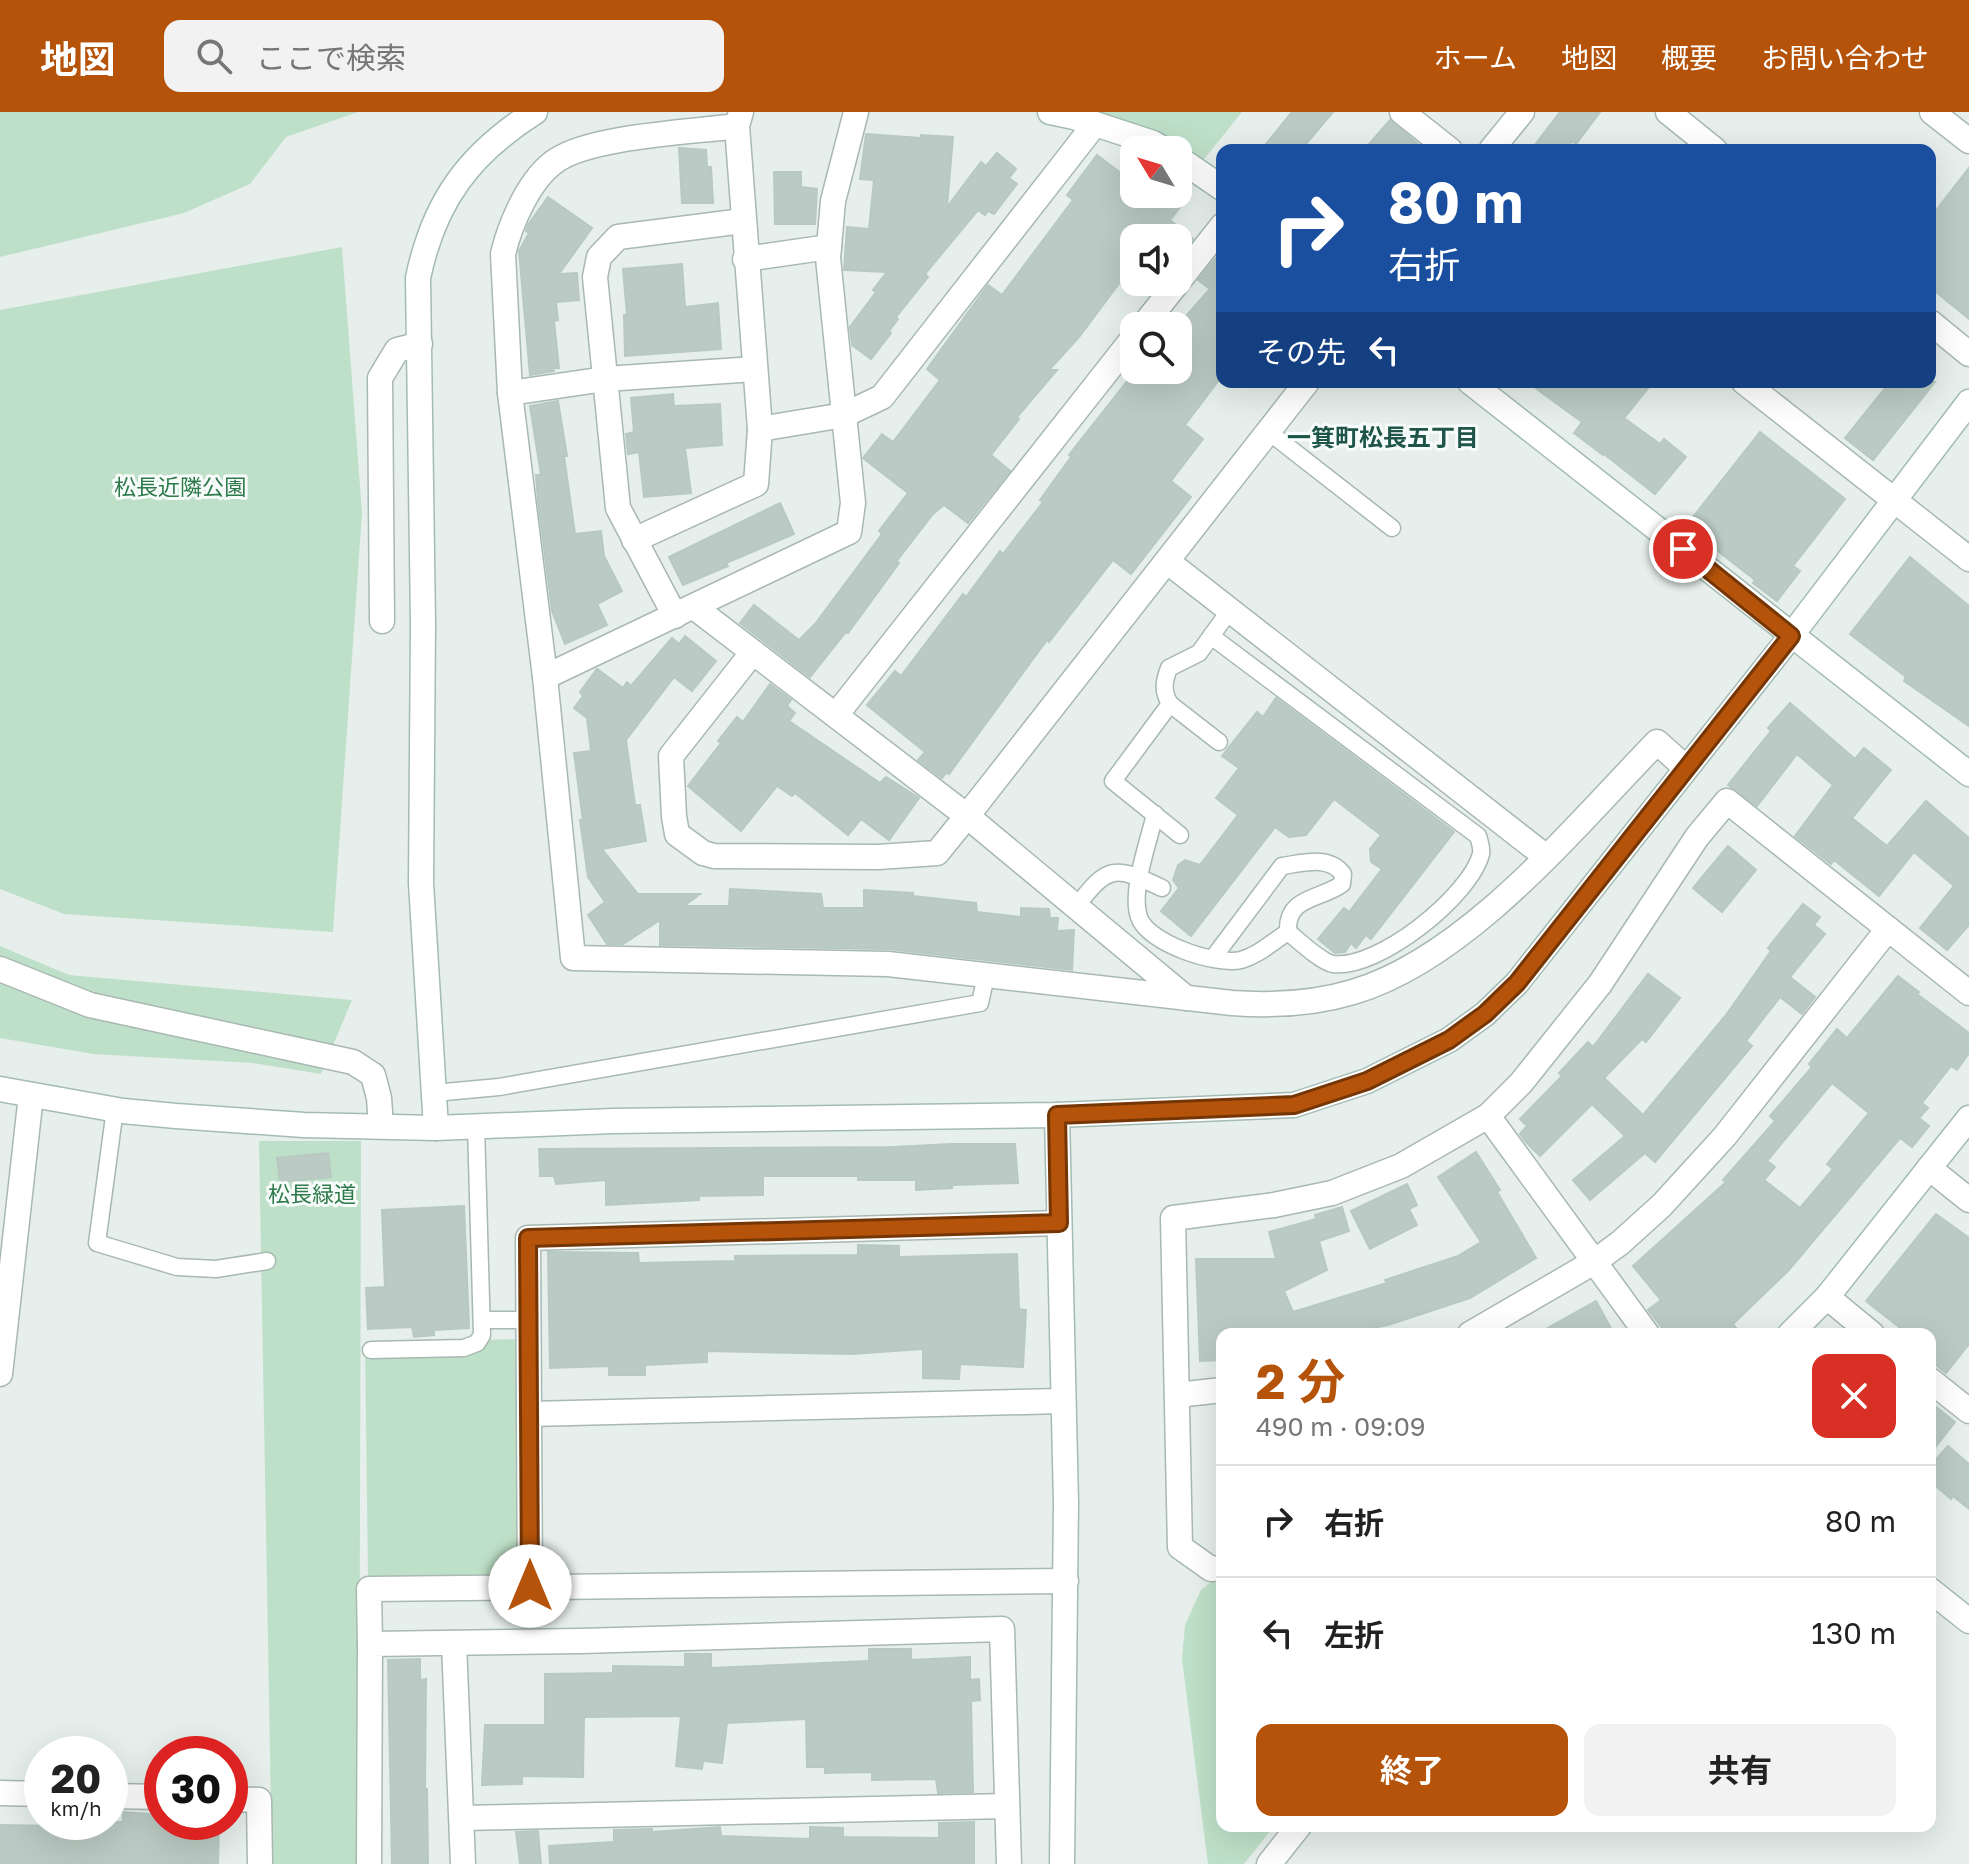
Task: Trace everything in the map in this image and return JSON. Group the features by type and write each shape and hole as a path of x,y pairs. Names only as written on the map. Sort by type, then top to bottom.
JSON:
{"street":[{"path":"436,1128 421,883 423,623 418,278 424,250 436,219 454,185 477,157 504,132 535,112"},
{"path":"545,677 849,532 853,503 829,247 833,201 856,112"},
{"path":"1050,112 1132,136"},
{"path":"1402,112 1442,144"},
{"path":"1496,144 1522,112"},
{"path":"1668,112 1708,144"},
{"path":"1932,112 1969,141"},
{"path":"634,540 756,484 760,429 745,259 739,119 592,145 556,160 519,208 508,231 503,254 510,393 545,677 573,958 888,964 1278,1006 1318,1000 1377,983 1423,959 1455,937 1491,908 1545,856 1657,742 1686,768"},
{"path":"760,429 844,415 882,397 1095,124"},
{"path":"1192,168 1216,184"},
{"path":"743,221 618,237 599,257 595,277 618,508 634,540 685,611 753,652 967,816 1186,998"},
{"path":"1192,264 1216,234"},
{"path":"745,259 829,247"},
{"path":"1154,312 1167,296"},
{"path":"1936,327 1969,354"},
{"path":"382,621 380,378 397,350 420,344"},
{"path":"836,715 1120,355"},
{"path":"510,393 605,379 755,369"},
{"path":"753,652 671,756 677,834 689,845 714,856 878,857 937,853 1302,388"},
{"path":"1478,388 1969,774"},
{"path":"1752,388 1969,559"},
{"path":"1,1092 115,1109 276,1123 436,1128 613,1121 1057,1115 1294,1105 1367,1081 1449,1040 1485,1014 1517,983 1791,636 1969,402"},
{"path":"1168,562 1545,856"},
{"path":"1216,1569 1211,1569 1180,1547 1173,1218 1274,1205 1332,1193 1401,1166 1488,1116 1530,1073 1600,984 1697,837 1727,801 1969,993"},
{"path":"1480,1328 1594,1262 1662,1205 1725,1136 1888,929"},
{"path":"0,969 90,1005 353,1062 373,1075 381,1126"},
{"path":"0,1374 31,1095"},
{"path":"1057,1115 1066,1581 1062,1864"},
{"path":"1488,1116 1643,1328"},
{"path":"1796,1328 1827,1297 1969,1118"},
{"path":"1929,1168 1969,1200"},
{"path":"530,1586 528,1238 1059,1223"},
{"path":"1827,1297 1865,1328"},
{"path":"1936,1385 1969,1411"},
{"path":"1177,1395 1216,1391"},
{"path":"530,1414 1062,1401"},
{"path":"369,1864 369,1589 1066,1581"},
{"path":"1936,1595 1969,1621"},
{"path":"370,1644 1002,1629 1009,1864"},
{"path":"454,1643 463,1864"},
{"path":"0,1793 24,1794"},
{"path":"248,1800 259,1800 260,1864"},
{"path":"462,1818 1007,1806"},
{"path":"1269,1864 1294,1832"}],"lane":[{"path":"1269,432 1392,528"},
{"path":"1219,742 1170,704 1163,682 1169,668 1199,653 1230,610"},
{"path":"1211,636 1478,836 1482,851 1450,901 1433,918 1372,957 1335,964 1326,961 1288,932 1287,920 1302,901 1330,893 1342,884 1343,874 1337,866 1319,861 1282,866 1213,958"},
{"path":"1170,704 1113,781 1180,835"},
{"path":"1155,814 1136,893 1138,917 1146,930 1175,948 1225,961 1240,960 1262,951 1288,932"},
{"path":"1076,907 1096,881 1105,875 1120,872 1162,888"},
{"path":"434,1093 499,1087 980,1003 986,976"},
{"path":"115,1109 97,1243 177,1267 216,1269 267,1261"},
{"path":"371,1350 464,1348 477,1343 482,1335 476,1126"},
{"path":"483,1320 529,1320"}],"green space":[{"path":"0,112 358,112 286,137 250,184 184,213 0,257"},
{"path":"1084,112 1242,112 1201,163 1192,159 1192,136 1139,136"},
{"name":"松長近隣公園","path":"342,247 362,513 333,932 64,914 0,889 0,310"},
{"path":"0,946 69,975 352,1000 321,1074 253,1063 93,1054 0,1038"},
{"name":"松長緑道","path":"259,1141 361,1141 359,1864 272,1864"},
{"path":"518,1339 520,1574 368,1576 365,1342"},
{"path":"1214,1579 1216,1832 1269,1832 1244,1864 1208,1864 1182,1659 1185,1625 1201,1590"}],"building":[{"path":"1292,112 1333,112 1306,144 1266,144"},
{"path":"1560,112 1600,112 1576,144 1572,141 1570,144 1536,144"},
{"path":"1390,120 1418,144 1369,144"},
{"path":"866,134 953,137 947,207 981,162 986,166 997,153 1016,169 1009,178 1017,184 994,214 988,211 985,215 978,210 925,274 928,277 896,317 898,319 889,331 891,333 871,359 852,345 850,327 887,272 844,270 847,227 869,229 874,180 860,179"},
{"path":"679,148 706,150 707,167 711,167 713,203 682,203"},
{"path":"1097,155 1120,172 1120,208 1180,208 1170,220 1175,224 1120,224 1120,282 1079,337 1049,370 1057,370 1017,417 1019,419 991,455 1010,471 968,523 944,505 933,514 848,633 810,677 740,623 754,605 799,640 815,624 882,534 879,531 908,493 863,458 882,434 893,442 940,380 927,369 988,285 1002,295 1073,200 1067,195"},
{"path":"1969,168 1969,319 1936,292 1936,210"},
{"path":"774,172 801,172 801,187 817,189 815,224 775,224"},
{"path":"548,197 592,228 559,274 577,273 579,300 556,302 558,320 554,321 559,368 530,375 519,251 529,233 526,231 528,225"},
{"path":"1216,258 1216,384 1185,425 1203,439 1171,481 1191,497 1131,574 1113,560 1049,642 1047,640 949,774 942,778 918,760 925,752 867,705 895,671 901,676 963,594 966,597 1000,551 1003,554 1043,502 1040,500 1071,457 1069,455 1125,384 1192,384 1194,345 1192,312 1189,312 1210,289 1198,280"},
{"path":"682,264 685,307 718,303 721,349 625,356 624,315 627,315 623,269"},
{"path":"1535,388 1648,388 1624,418 1660,444 1664,439 1686,457 1655,494 1574,433 1582,422"},
{"path":"1885,388 1930,388 1873,460 1845,438"},
{"path":"673,394 674,406 720,404 722,445 685,448 691,493 644,497 639,452 628,454 626,434 634,432 631,398"},
{"path":"558,401 575,534 601,531 604,556 622,591 597,604 607,625 565,644 552,611 538,501 536,475 541,475 530,406"},
{"path":"1760,432 1845,499 1793,566 1800,571 1777,601 1686,526"},
{"path":"780,503 794,534 683,585 669,557"},
{"path":"1910,557 1969,606 1969,726 1904,681 1906,677 1850,634"},
{"path":"685,636 716,661 692,691 674,677 626,740 635,805 640,805 646,841 602,849 638,894 700,894 684,906 729,906 730,889 821,894 823,908 864,908 864,890 913,893 913,896 976,903 977,912 1021,917 1021,908 1049,909 1050,918 1058,918 1057,931 1074,930 1072,970 888,949 660,945 660,920 623,944 607,944 588,915 605,902 588,877 574,753 591,751 587,718 574,708 583,696 580,692 597,669 623,688 627,682 631,686 672,638 679,644"},
{"path":"770,684 791,700 787,706 795,713 789,721 880,783 886,777 919,798 889,840 861,819 848,835 795,793 792,796 777,786 741,831 688,786 737,717 743,722"},
{"path":"1276,698 1454,832 1371,939 1366,935 1356,948 1351,943 1345,952 1335,953 1318,939 1344,908 1349,912 1382,869 1371,862 1370,849 1381,835 1334,799 1306,835 1289,837 1275,827 1191,936 1161,911 1179,888 1173,880 1178,865 1185,860 1200,865 1238,815 1216,798 1239,768 1222,756 1257,712 1263,717"},
{"path":"1790,703 1855,759 1864,748 1891,770 1852,818 1887,846 1926,801 1969,838 1969,925 1947,950 1920,928 1954,886 1914,852 1879,896 1834,860 1831,864 1795,836 1833,785 1797,754 1757,806 1728,785 1771,731 1768,728"},
{"path":"1728,846 1756,870 1722,912 1693,888"},
{"path":"1803,904 1820,917 1814,925 1825,934 1790,977 1815,997 1802,1014 1780,997 1746,1041 1752,1046 1655,1162 1645,1153 1590,1200 1573,1180 1625,1136 1592,1104 1540,1156 1525,1141 1520,1134 1527,1126 1520,1119 1562,1076 1559,1073 1588,1042 1593,1047 1648,974 1680,998 1646,1042 1642,1039 1604,1078 1643,1115 1726,1015 1771,951 1768,948"},
{"path":"1898,976 1969,1033 1969,1053 1957,1070 1951,1066 1922,1103 1928,1108 1919,1118 1929,1126 1912,1147 1900,1138 1788,1271 1733,1324 1736,1328 1662,1328 1648,1310 1661,1300 1633,1266 1726,1182 1723,1180 1775,1121 1770,1116 1812,1067 1809,1064 1837,1029 1847,1038","holes":["1832,1083 1869,1113 1827,1164 1833,1169 1800,1208 1764,1180 1775,1167 1767,1161"]},
{"path":"1015,1144 1018,1183 952,1185 952,1188 916,1190 916,1180 858,1180 858,1176 763,1176 763,1195 699,1196 699,1200 606,1205 606,1180 556,1184 554,1176 540,1176 539,1149"},
{"path":"1476,1152 1536,1258 1470,1298 1388,1325 1373,1328 1216,1328 1216,1360 1200,1361 1196,1259 1276,1259 1269,1232 1316,1219 1315,1215 1342,1207 1349,1231 1319,1241 1327,1270 1284,1291 1293,1312 1387,1283 1385,1280 1458,1256 1481,1242 1438,1177"},
{"path":"328,1153 331,1177 280,1182 277,1158"},
{"path":"1407,1184 1417,1205 1409,1209 1417,1225 1370,1249 1351,1211"},
{"path":"464,1206 469,1328 434,1330 434,1335 414,1337 412,1327 368,1329 366,1288 385,1287 382,1210"},
{"path":"1936,1214 1969,1238 1969,1344 1946,1373 1936,1365 1936,1328 1900,1328 1866,1301"},
{"path":"858,1245 899,1246 899,1257 1017,1254 1019,1309 1026,1310 1023,1367 960,1364 959,1379 923,1378 923,1349 851,1354 707,1351 707,1362 645,1365 645,1375 609,1375 609,1366 550,1368 548,1252 638,1253 639,1263 735,1261 735,1256 858,1255"},
{"path":"1596,1301 1611,1328 1548,1328"},
{"path":"1936,1407 1955,1422 1936,1446"},
{"path":"1948,1446 1969,1464 1969,1509 1936,1486 1936,1459"},
{"path":"869,1649 911,1649 911,1660 970,1657 970,1680 979,1679 980,1700 971,1701 973,1792 938,1793 936,1779 872,1780 872,1772 825,1773 825,1767 807,1767 806,1719 727,1723 722,1763 703,1761 702,1769 676,1766 681,1716 584,1717 583,1777 522,1776 522,1784 482,1785 485,1725 545,1725 545,1674 613,1673 613,1666 685,1667 685,1654 711,1654 711,1668 869,1661"},
{"path":"420,1659 420,1680 426,1679 428,1864 392,1864 388,1660"},
{"path":"128,1812 144,1814 144,1840 219,1840 218,1864 0,1864 0,1825 24,1825 24,1840 128,1840"},
{"path":"974,1822 974,1864 550,1864 549,1846 614,1842 614,1830 652,1829 652,1832 720,1827 721,1836 810,1839 810,1827 843,1828 843,1837 939,1838 939,1823"},
{"path":"538,1831 541,1864 520,1864 516,1832"}],"district":[{"name":"一箕町松長五丁目","path":"1383,436"}],"route":[{"path":"530,1586 528,1238 1059,1223 1057,1115 1294,1105 1367,1081 1449,1040 1485,1014 1517,983 1791,636 1683,549"}]}
